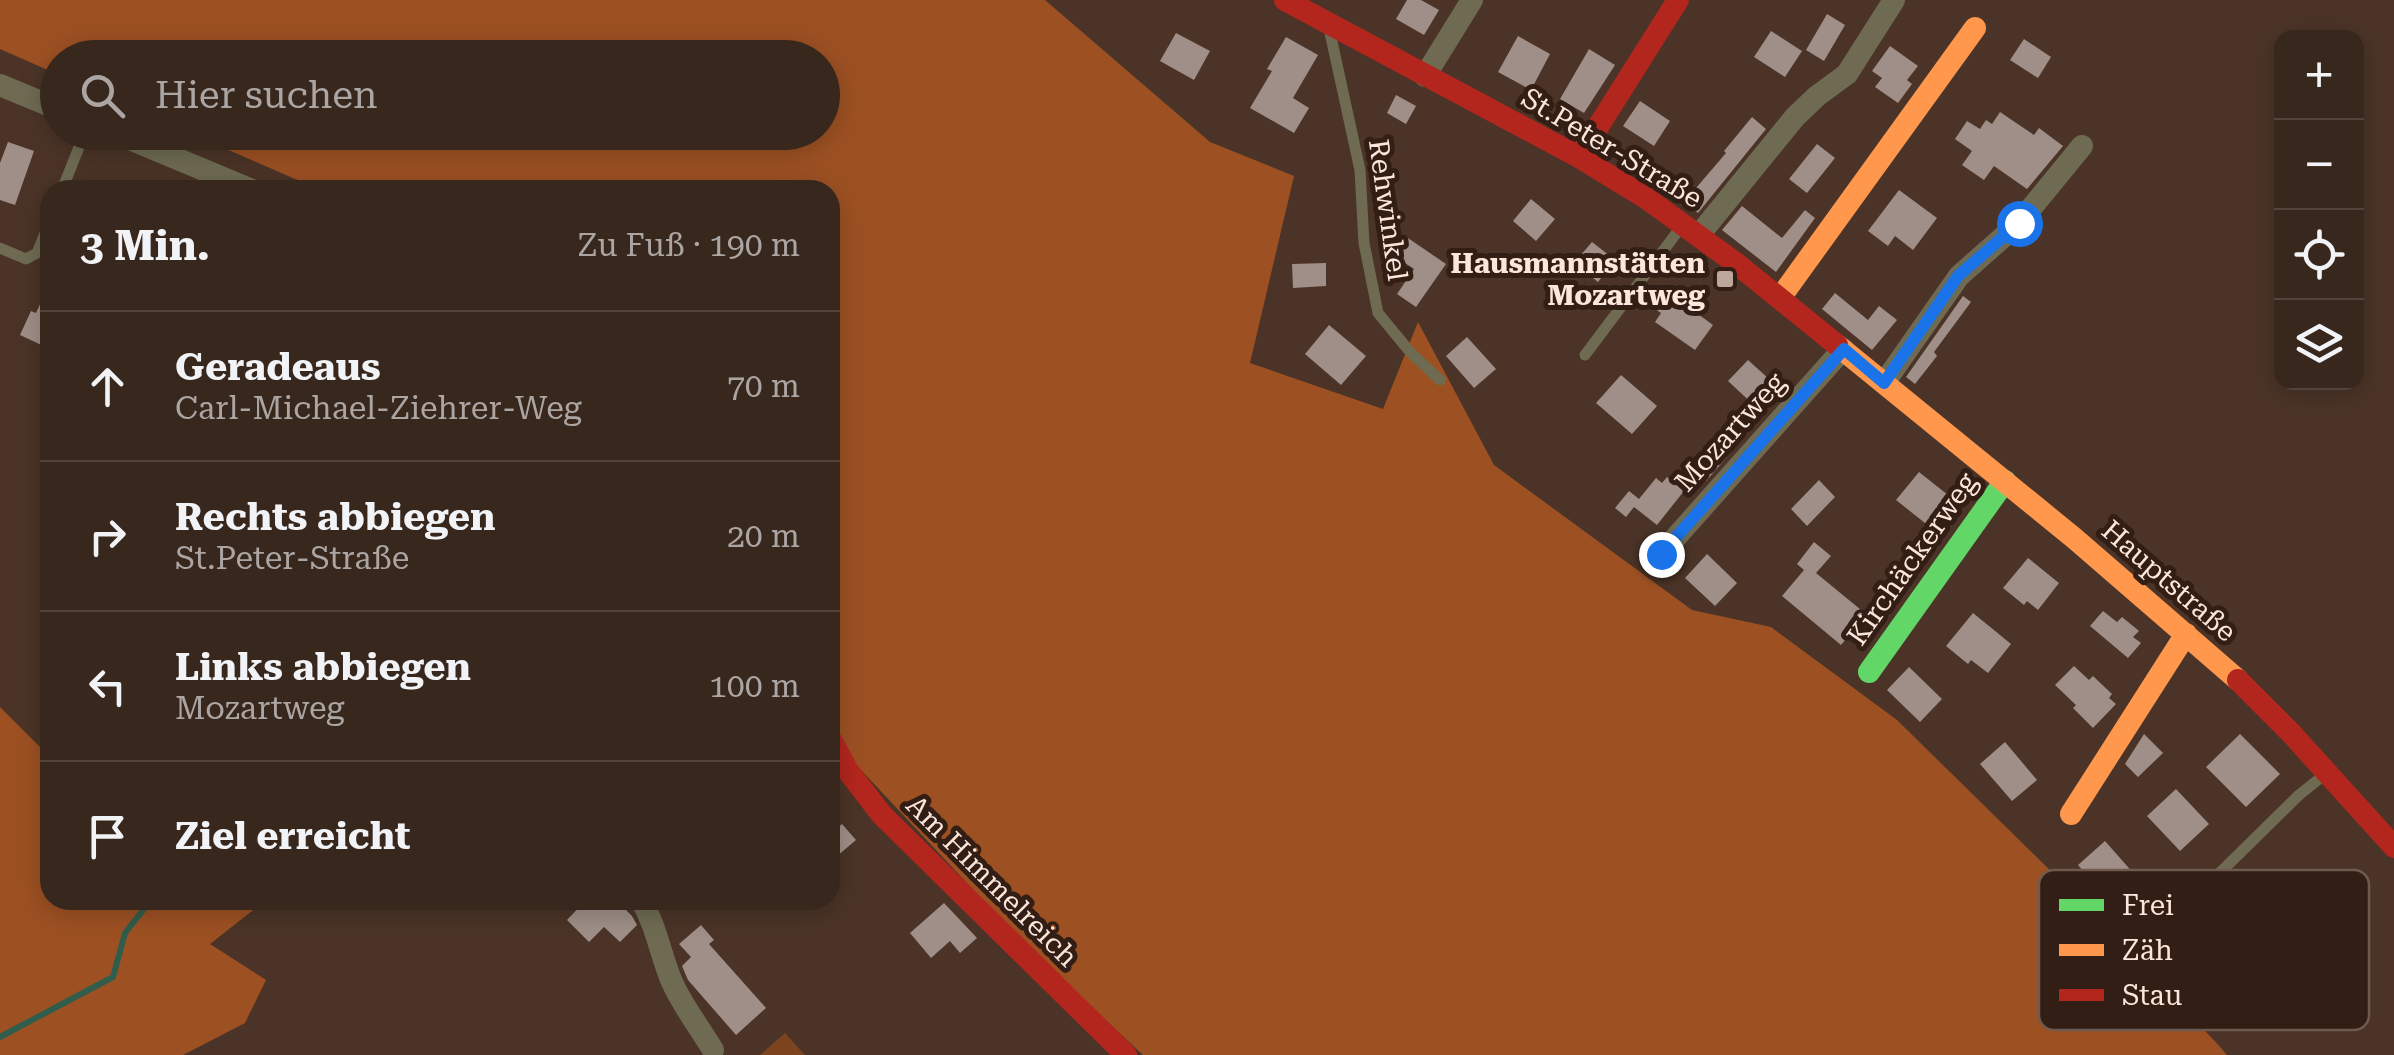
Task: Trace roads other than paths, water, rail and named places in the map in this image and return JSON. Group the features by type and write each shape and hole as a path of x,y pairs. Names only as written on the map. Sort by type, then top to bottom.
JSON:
{"street":[{"name":"St.Peter-Straße","path":"1285,0 1578,156 1691,230 1884,383"},
{"path":"1424,76 1472,0"},
{"path":"1578,156 1678,0"},
{"path":"1691,230 1795,117 1847,74 1894,0"},
{"path":"1780,298 1976,28"},
{"path":"0,85 40,102"},
{"path":"1884,383 1958,276 2019,223 2082,146"},
{"path":"157,150 228,180"},
{"name":"Mozartweg","path":"1661,554 1844,349"},
{"name":"Hauptstraße","path":"1884,383 2248,689 2394,847"},
{"name":"Kirchäckerweg","path":"1869,672 2005,481"},
{"path":"2071,814 2186,634"},
{"name":"Am Himmelreich","path":"840,756 882,815 1126,1055"},
{"path":"647,910 672,982 713,1050"}],"lane":[{"name":"Rehwinkel","path":"1328,24 1360,170 1364,242 1378,313 1440,380"},
{"path":"66,180 78,150"},
{"path":"1585,355 1691,230"},
{"path":"0,248 26,259 40,248"},
{"path":"2222,870 2327,772"}],"waterway":[{"path":"0,1037 113,977 125,933 143,910"}],"place":[{"name":"Hausmannstätten Mozartweg","path":"1725,279"}]}
